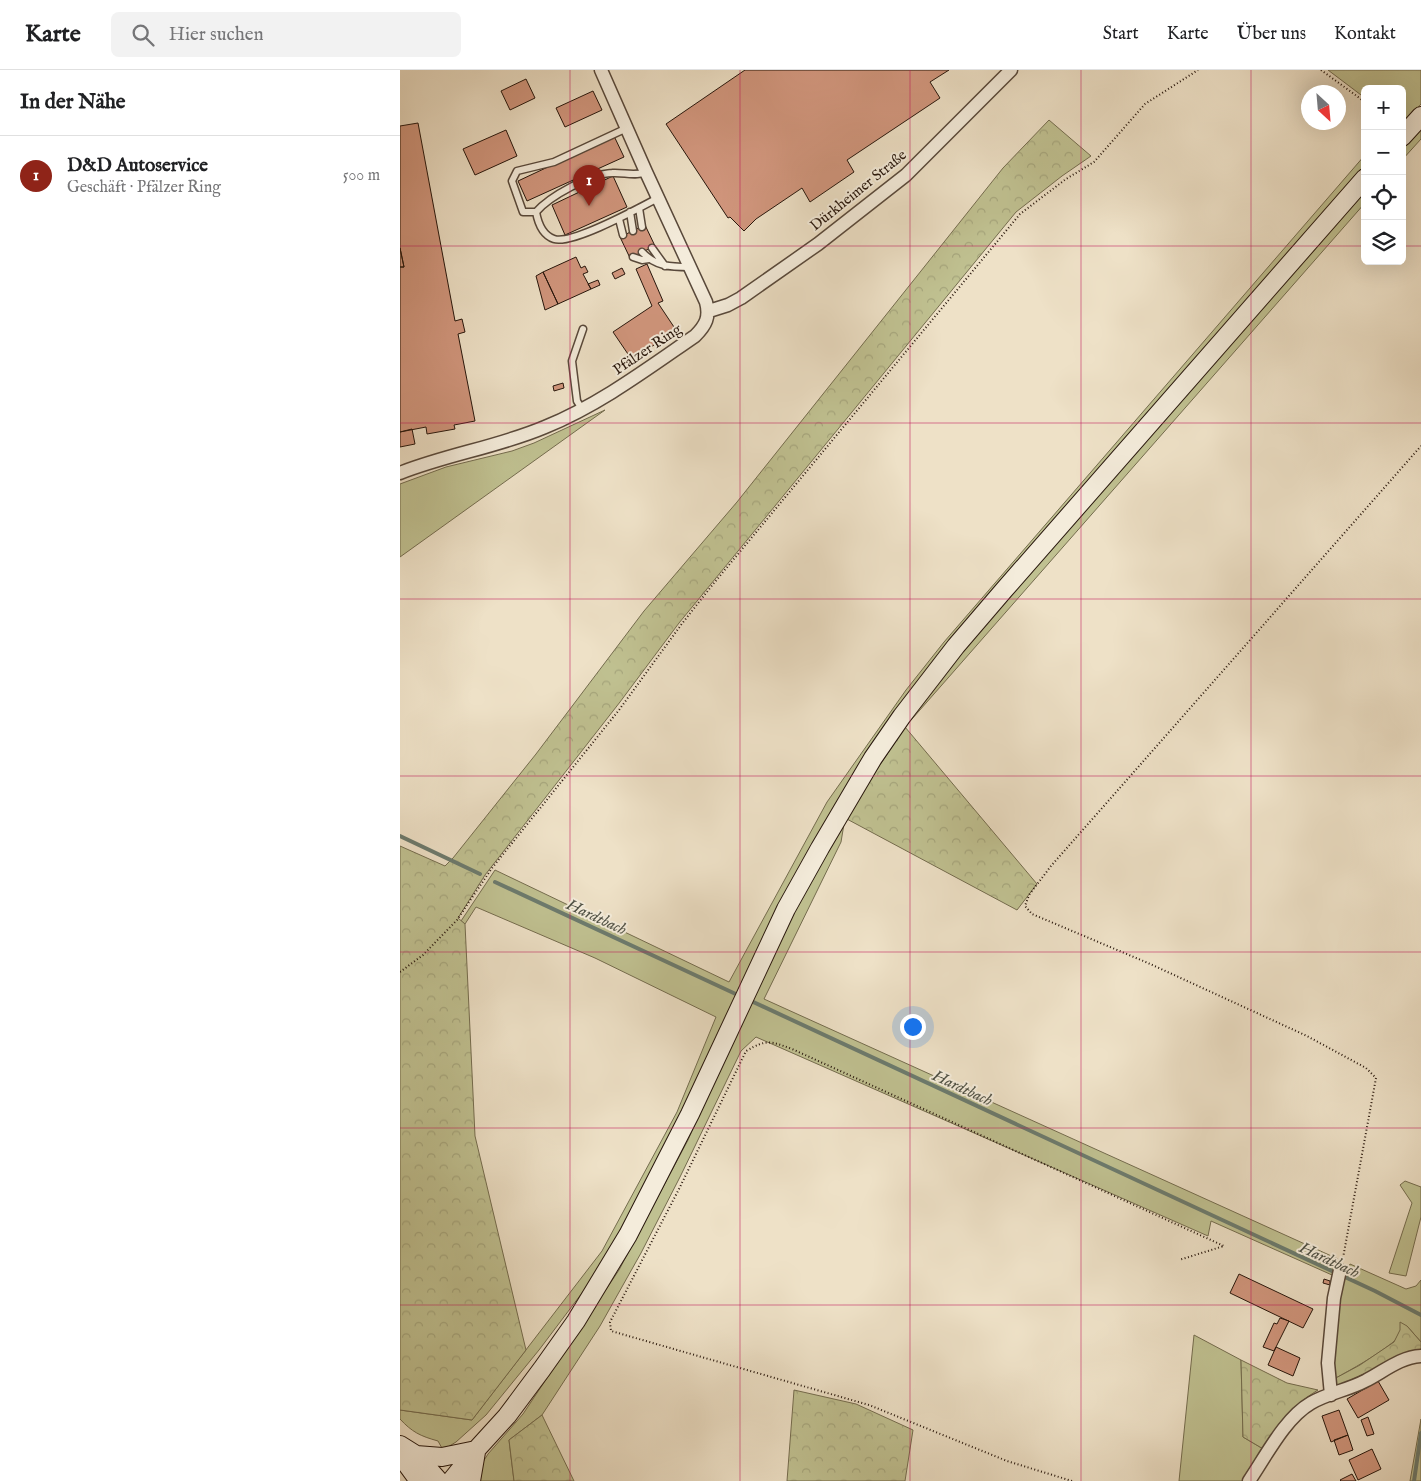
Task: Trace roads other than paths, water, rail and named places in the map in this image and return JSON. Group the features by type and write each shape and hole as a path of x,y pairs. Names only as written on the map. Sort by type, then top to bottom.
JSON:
{"main road":[{"path":"1406,133 1421,116"},
{"path":"451,1481 507,1416 576,1321 604,1277 652,1191 786,909 873,758 902,716 956,646 1004,590 1361,183"},
{"path":"400,1445 419,1481"},
{"path":"407,1458 442,1457 476,1450"},
{"path":"471,1481 476,1450"},
{"path":"407,1458 407,1481"},
{"path":"407,1458 439,1481"}],"street":[{"path":"601,70 709,311"},
{"name":"Dürkheimer Straße","path":"709,311 728,305 741,298 818,244 906,175 1011,70"},
{"name":"Pfälzer Ring","path":"400,473 431,461 514,439 582,409 612,392 696,336 708,320 709,311"},
{"path":"1332,1394 1328,1362 1334,1298 1339,1275"},
{"path":"1249,1481 1290,1421 1310,1403 1364,1382 1408,1358 1421,1356"}],"lane":[{"path":"627,128 554,162 517,171 512,181 523,212 536,212 545,202 558,194 601,174 620,173 637,176 646,172"},
{"path":"536,212 545,234 555,240 567,240 619,219 658,198"},
{"path":"639,208 642,227"},
{"path":"630,212 632,231"},
{"path":"619,219 623,235"},
{"path":"652,248 666,267"},
{"path":"642,252 649,259 666,267 690,267"},
{"path":"633,256 642,260 649,259"},
{"path":"582,409 577,401 572,361 583,329"}],"waterway":[{"name":"Hardtbach","path":"400,836 480,874"},
{"name":"Hardtbach","path":"495,882 740,996"},
{"name":"Hardtbach","path":"749,1000 1375,1291 1421,1315"},
{"path":"1414,1481 1421,1433"}],"place":[{"name":"D&D Autoservice","path":"589,206"}]}
